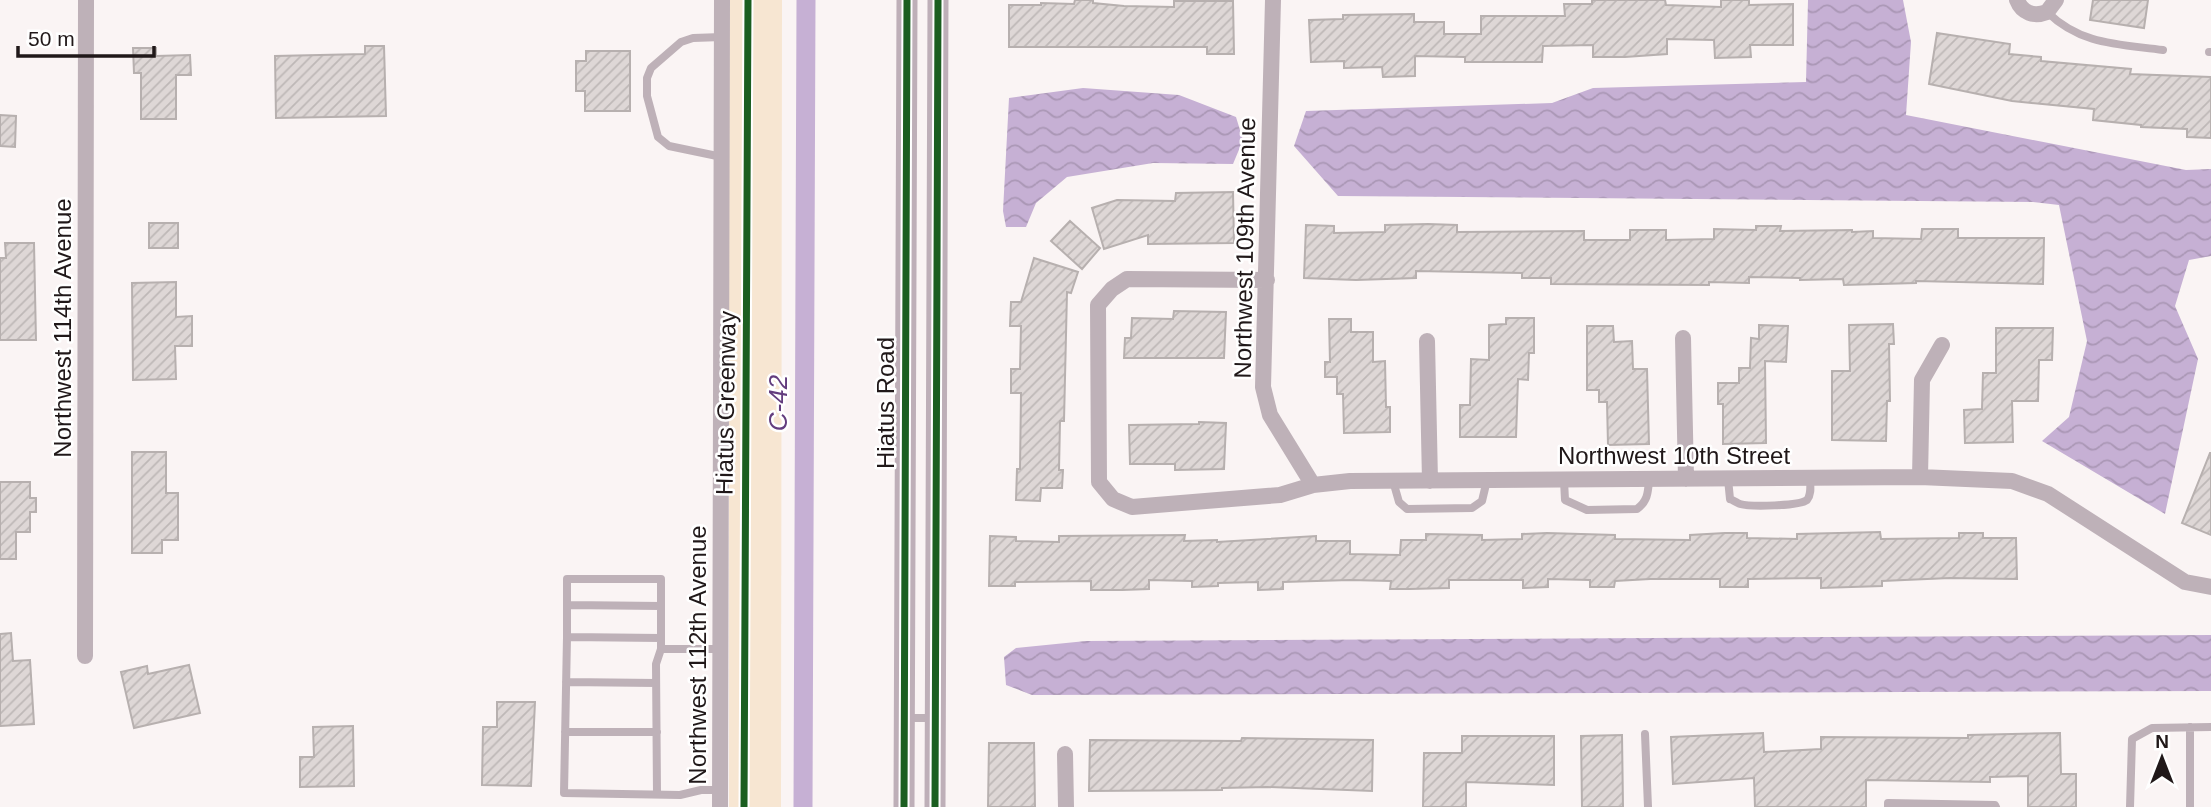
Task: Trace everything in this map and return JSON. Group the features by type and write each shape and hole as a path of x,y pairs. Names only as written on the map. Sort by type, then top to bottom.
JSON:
{"main road":[{"name":"Hiatus Road","path":"904,807 907,0"},
{"name":"Hiatus Road","path":"935,807 938,0"}],"street":[{"name":"Northwest 114th Avenue","path":"85,656 86,0"},
{"name":"Northwest 112th Avenue","path":"720,807 722,0"},
{"name":"Northwest 109th Avenue","path":"1273,0 1263,387 1270,415 1313,485"},
{"path":"2017,0 2027,13 2040,14 2052,6"},
{"name":"Northwest 10th Street","path":"1267,280 1127,279 1112,289 1098,305 1099,482 1113,499 1132,507 1280,495 1313,485 1350,481 1920,477 2012,481 2048,494 2185,582 2211,587"},
{"path":"1684,338 1686,479"},
{"path":"1427,341 1430,481"},
{"path":"1920,477 1922,380 1942,345"},
{"path":"1065,754 1066,807"}],"lane":[{"path":"2052,6 2059,24 2091,40 2163,50"},
{"path":"722,37 693,38 681,42 651,68 647,78 647,96 658,137 669,146 722,157"},
{"path":"1728,479 1730,499 1751,505 1796,504 1805,501 1810,495 1810,478"},
{"path":"1394,481 1399,502 1407,509 1472,508 1482,501 1487,480"},
{"path":"1564,480 1565,500 1587,510 1637,509 1648,496 1648,480"},
{"path":"657,794 656,664 661,649 661,579 568,579 564,793 680,795 701,790 720,790"},
{"path":"567,605 661,606"},
{"path":"567,637 661,638"},
{"path":"661,649 721,649"},
{"path":"566,682 656,683"},
{"path":"904,718 935,718"},
{"path":"2190,727 2190,807"},
{"path":"2130,807 2132,739 2152,728 2211,727"},
{"path":"565,732 657,732"},
{"path":"1645,734 1648,807"},
{"path":"1888,807 1888,803 1996,807"}],"shaded area":[{"path":"729,0 782,0 781,807 729,807"}],"water":[{"path":"1808,0 1903,0 1911,42 1906,115 2186,170 2211,169 2211,256 2189,260 2175,306 2198,359 2165,514 2042,441 2069,417 2087,341 2059,205 2033,202 1338,196 1294,146 1306,111 1552,103 1593,88 1806,82"},
{"path":"1083,88 1179,95 1236,117 1243,140 1233,164 1153,163 1067,177 1036,203 1026,227 1006,227 1003,211 1009,98"},
{"path":"2211,635 2211,691 1032,695 1006,685 1004,657 1016,648 1086,641"}],"building":[{"path":"1075,0 1093,0 1093,3 1124,6 1174,7 1174,1 1233,1 1234,54 1207,54 1207,47 1009,47 1009,5 1074,4"},
{"path":"1592,0 1665,0 1666,5 1721,7 1721,0 1749,0 1749,5 1793,4 1793,45 1750,45 1751,57 1715,58 1714,40 1667,39 1667,54 1625,57 1593,57 1593,45 1543,46 1542,62 1465,62 1465,57 1415,56 1415,76 1383,77 1382,67 1344,68 1344,61 1311,62 1309,20 1343,19 1343,15 1414,14 1414,22 1444,22 1444,34 1481,34 1481,16 1565,16 1564,4 1592,4"},
{"path":"2093,0 2148,0 2144,28 2090,20"},
{"path":"1937,33 2010,44 2009,54 2041,57 2041,61 2131,69 2130,74 2211,77 2211,138 2187,137 2187,129 2141,127 2093,120 2094,109 2012,101 1929,84"},
{"path":"365,46 384,46 386,116 276,118 275,56 365,54"},
{"path":"133,48 156,48 156,56 190,55 191,75 176,75 176,119 141,119 141,73 134,73"},
{"path":"586,51 630,51 630,111 585,111 585,91 576,91 576,61 586,61"},
{"path":"0,115 16,116 15,147 0,146"},
{"path":"1233,192 1234,243 1148,244 1148,235 1104,249 1092,208 1117,200 1175,201 1176,193"},
{"path":"1070,221 1100,248 1082,269 1051,241"},
{"path":"149,223 178,223 178,248 149,248"},
{"path":"1306,225 1334,226 1334,233 1385,232 1385,225 1457,225 1457,232 1584,231 1584,240 1630,240 1630,230 1666,230 1666,240 1714,239 1714,229 1756,230 1756,226 1781,226 1780,231 1873,231 1873,238 1921,239 1922,229 1958,229 1958,238 2044,238 2043,284 1916,281 1844,285 1843,279 1749,277 1749,283 1709,282 1709,285 1551,284 1551,278 1522,278 1522,273 1416,271 1416,278 1304,278"},
{"path":"5,243 34,243 36,340 0,340 0,258 6,258"},
{"path":"1034,258 1078,272 1071,293 1067,292 1064,421 1060,421 1059,470 1063,470 1062,488 1041,488 1040,501 1016,500 1017,469 1020,469 1021,393 1011,393 1011,369 1020,369 1021,326 1010,326 1011,302 1021,302"},
{"path":"176,282 176,317 192,316 192,346 175,346 176,379 133,380 132,283"},
{"path":"1174,311 1226,312 1224,358 1124,358 1125,338 1131,338 1132,318 1173,319"},
{"path":"1506,318 1534,318 1534,353 1529,353 1528,380 1518,379 1516,437 1460,437 1460,405 1470,405 1471,359 1489,360 1489,325 1506,324"},
{"path":"1329,319 1351,319 1351,332 1373,332 1373,362 1385,361 1386,407 1390,407 1390,432 1344,433 1343,394 1337,394 1337,377 1325,377 1325,362 1330,362"},
{"path":"1893,324 1894,344 1889,344 1890,401 1887,401 1886,441 1832,440 1832,371 1850,371 1849,325"},
{"path":"1759,325 1788,326 1786,362 1765,361 1766,443 1723,444 1723,404 1718,404 1718,383 1739,383 1739,368 1750,368 1751,338 1759,339"},
{"path":"1587,326 1613,326 1614,342 1632,341 1633,369 1647,369 1649,444 1608,445 1607,402 1599,402 1599,390 1587,390"},
{"path":"1996,328 2053,328 2052,360 2039,360 2038,401 2012,401 2013,442 1965,443 1964,410 1982,409 1983,373 1996,373"},
{"path":"1226,423 1224,469 1175,470 1175,464 1130,464 1129,425"},
{"path":"132,452 166,452 166,493 178,493 178,540 162,540 162,553 132,553"},
{"path":"2211,453 2211,535 2182,523"},
{"path":"0,482 30,482 30,498 36,498 36,512 30,512 30,532 16,532 16,559 0,559"},
{"path":"1880,532 1881,539 1959,538 1959,533 1983,533 1983,538 2016,538 2017,579 1882,581 1882,586 1821,588 1821,578 1748,579 1748,587 1720,587 1720,579 1615,581 1614,587 1590,587 1590,580 1548,579 1548,587 1523,588 1523,580 1449,580 1449,588 1410,589 1390,589 1391,581 1350,580 1283,582 1283,589 1258,590 1258,582 1192,587 1192,581 1149,580 1149,589 1091,590 1091,581 1015,582 1015,586 989,586 990,536 1016,537 1016,541 1059,542 1059,536 1185,535 1184,541 1217,542 1316,536 1316,541 1350,541 1350,554 1400,555 1401,540 1426,540 1426,534 1482,535 1482,540 1522,539 1522,534 1547,533 1615,535 1615,539 1690,540 1690,535 1725,533 1747,533 1747,538 1797,539 1797,534"},
{"path":"11,633 13,661 30,660 34,724 0,726 0,634"},
{"path":"189,665 200,713 134,728 121,672 147,666 148,674"},
{"path":"497,702 535,702 531,786 482,785 483,727 497,727"},
{"path":"353,726 354,786 300,787 300,757 314,757 313,727"},
{"path":"1763,733 1764,752 1821,749 1821,737 1968,738 1968,735 2060,733 2061,774 2076,774 2076,807 2028,807 2028,776 1990,777 1990,782 1866,780 1866,807 1755,807 1754,778 1673,784 1671,737"},
{"path":"1622,735 1623,807 1582,807 1581,736"},
{"path":"1462,736 1554,736 1554,785 1466,782 1466,807 1423,807 1424,753 1462,753"},
{"path":"1242,738 1373,740 1372,791 1267,787 1089,791 1090,740 1241,741"},
{"path":"989,743 1034,743 1035,807 988,807"}],"waterway":[{"name":"C-42","path":"803,807 806,0"}],"cycle path":[{"name":"Hiatus Greenway","path":"744,807 748,0"},
{"path":"904,807 907,0"},
{"path":"935,807 938,0"}]}
